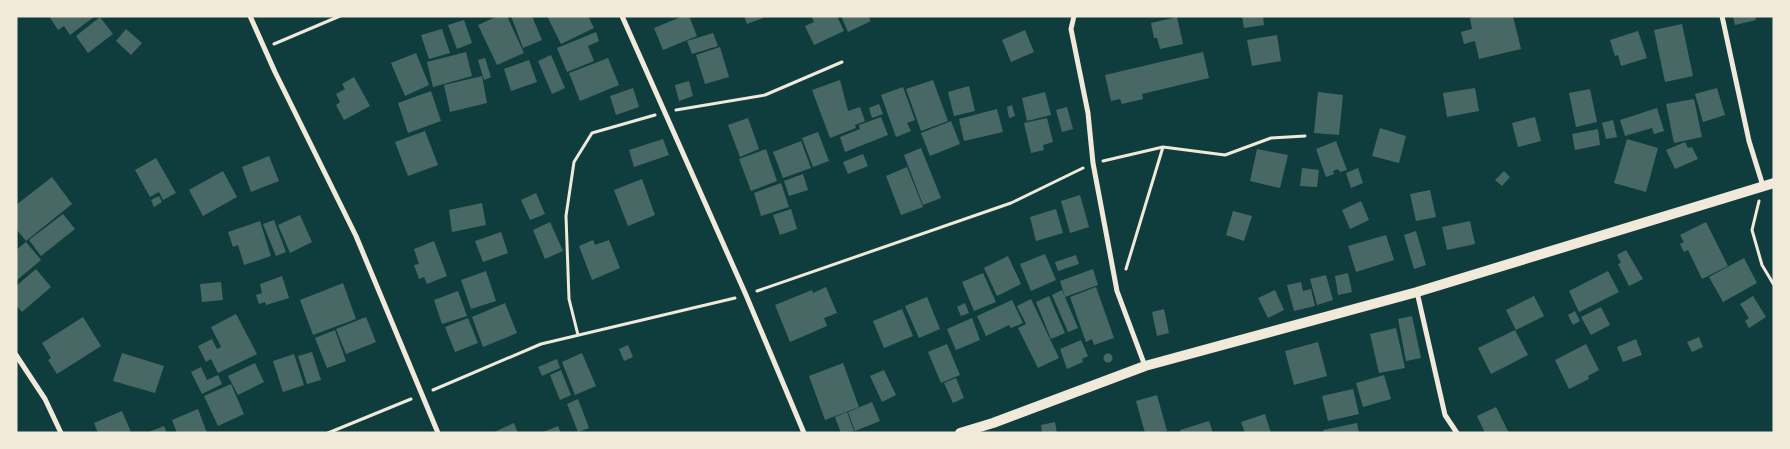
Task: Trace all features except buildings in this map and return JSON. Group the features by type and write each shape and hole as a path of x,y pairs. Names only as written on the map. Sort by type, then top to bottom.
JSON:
{"main road":[{"path":"960,433 993,423 1145,366 1417,292 1769,185"}],"street":[{"path":"250,16 356,236 420,395 438,433"},
{"path":"622,16 746,295 804,433"},
{"path":"1074,16 1071,28 1088,113 1094,163 1117,291 1145,366"},
{"path":"1722,16 1747,132 1769,185"},
{"path":"1417,292 1444,415 1456,433"},
{"path":"16,355 44,399 61,433"}],"path":[{"path":"264,48 340,16"},
{"path":"578,335 569,299 566,216 574,162 592,134 664,112 766,95 842,62"},
{"path":"328,433 541,344 746,295 1011,203 1094,163 1164,148 1225,155 1271,138 1305,136"},
{"path":"1117,291 1133,250 1164,148"},
{"path":"1769,185 1752,230 1762,265 1774,285"}]}
